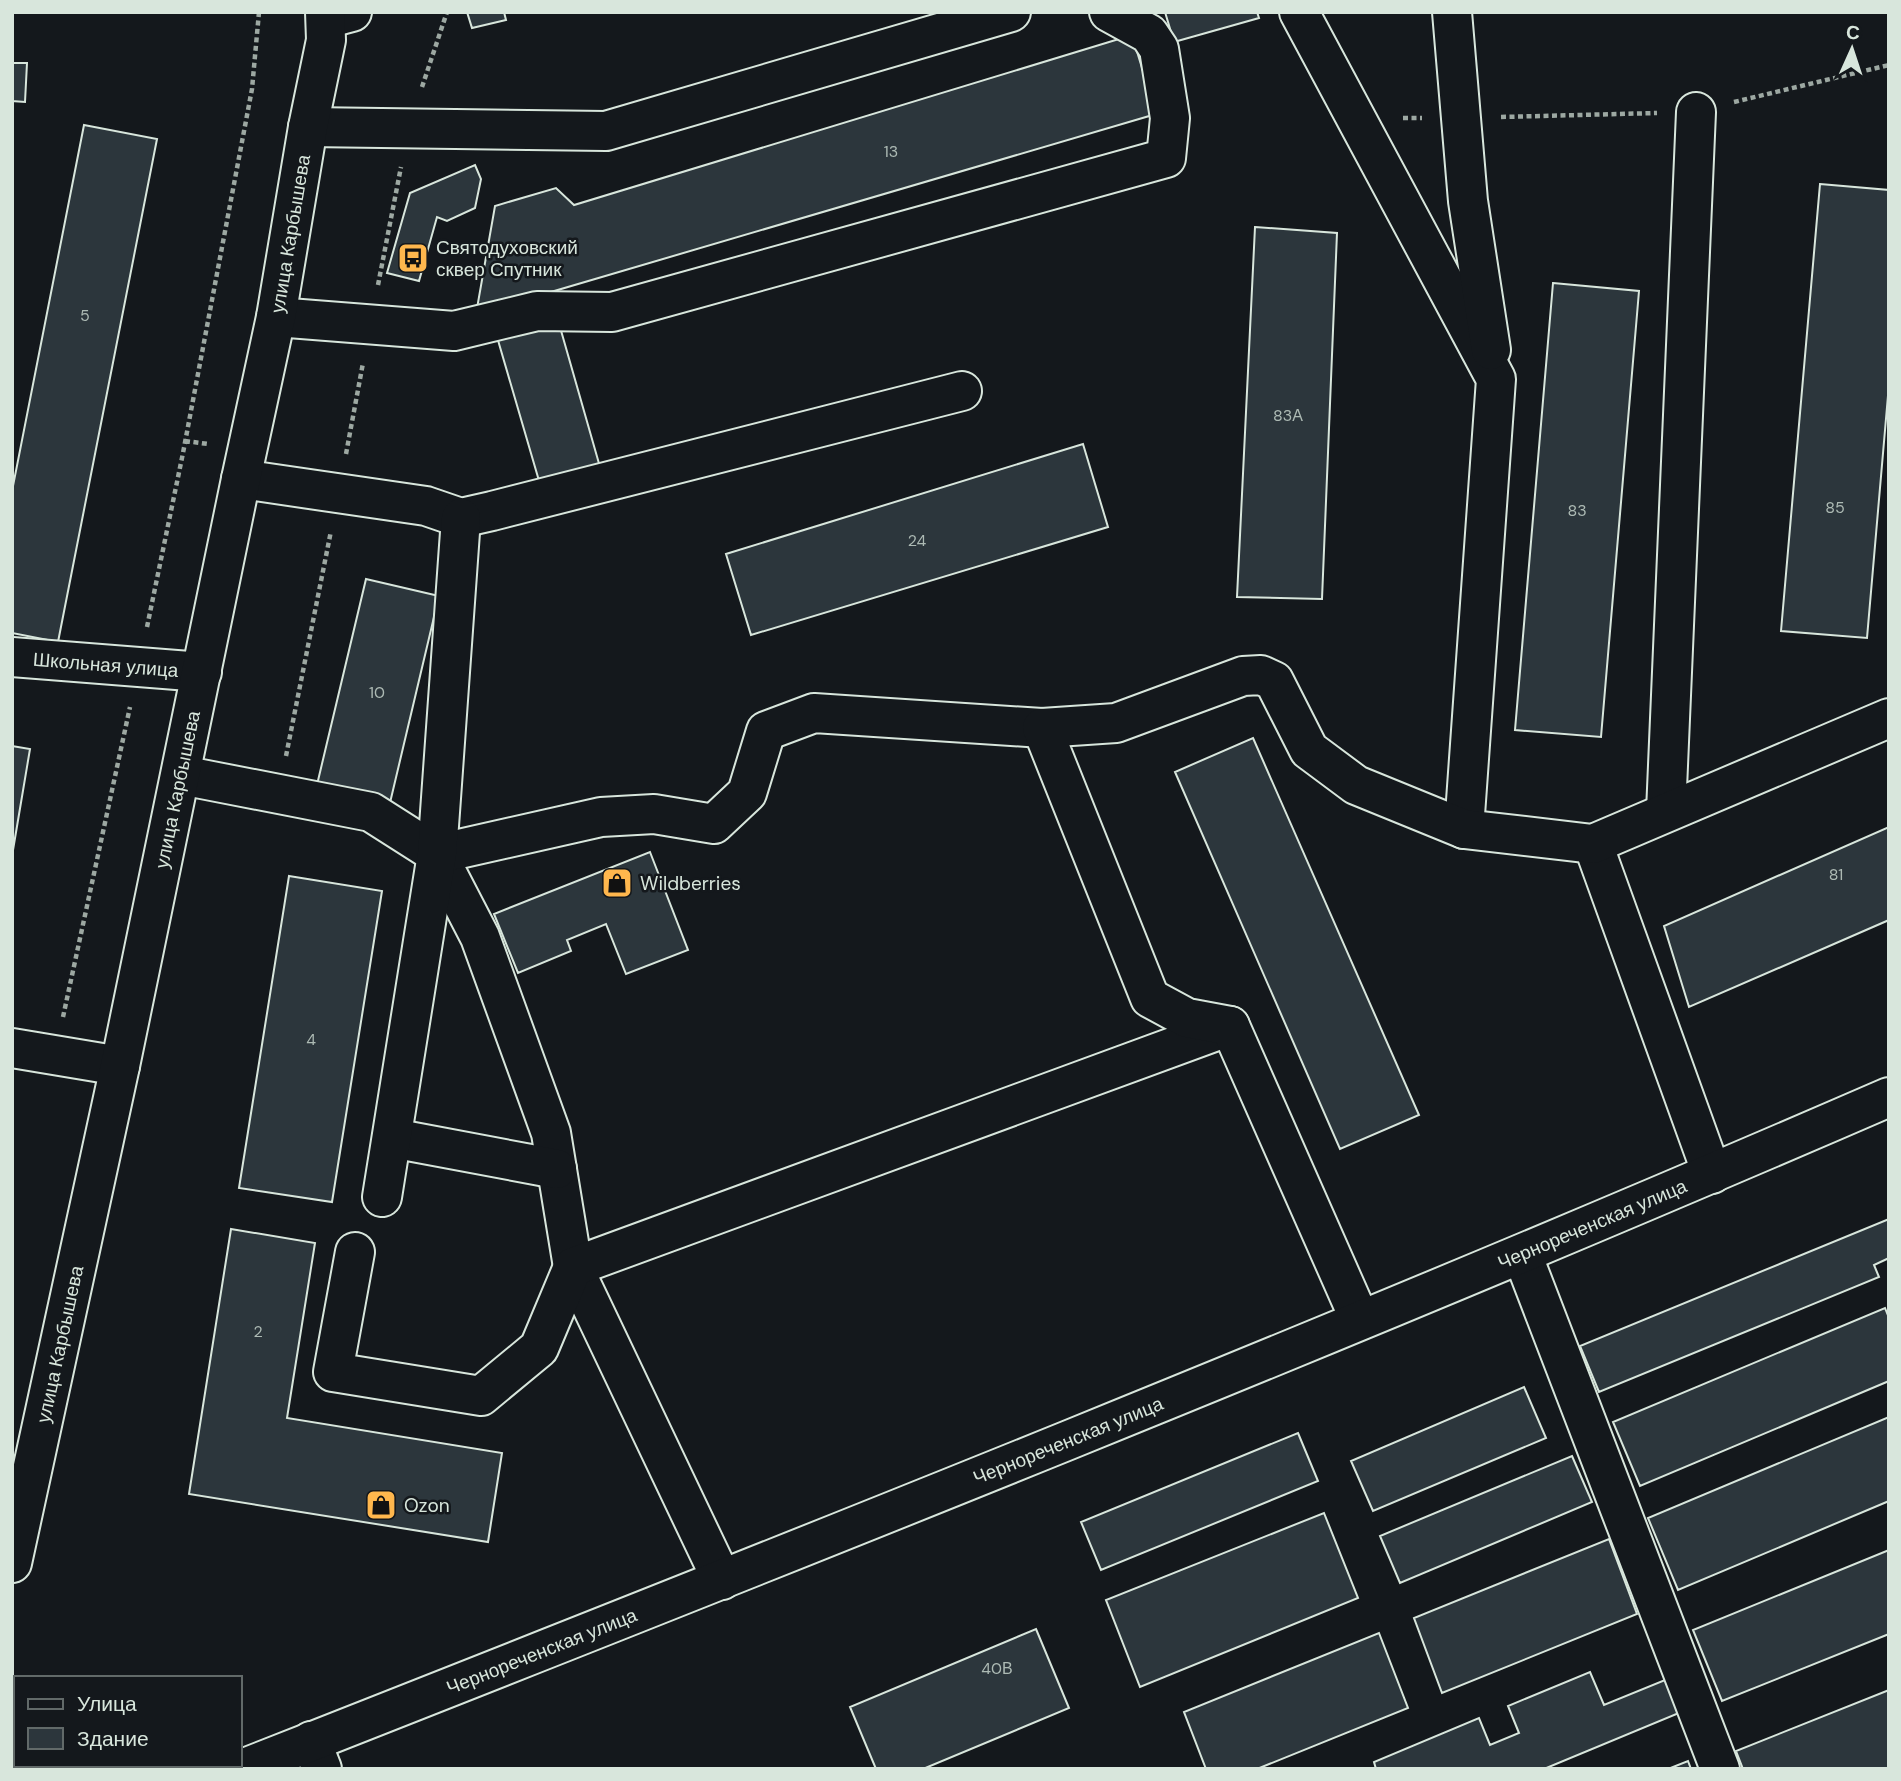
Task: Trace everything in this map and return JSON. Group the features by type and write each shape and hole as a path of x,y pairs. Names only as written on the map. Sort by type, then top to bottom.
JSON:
{"main road":[{"path":"308,127 606,131 1011,12"},
{"path":"276,317 454,331 537,311 612,312 1166,158 1170,118 1159,49 1149,34 1110,12"},
{"path":"1300,12 1496,380"},
{"path":"1452,12 1468,201 1496,380 1464,829"},
{"name":"улица Карбышева","path":"12,1563 120,1066 276,317 308,127 336,19"},
{"path":"1666,812 1696,112"},
{"path":"244,464 338,493 426,506 461,518 962,391"},
{"path":"382,1197 437,854 461,518"},
{"name":"Школьная улица","path":"12,657 202,673"},
{"path":"437,854 601,817 654,814 714,824 747,793 766,731 814,713 1042,728 1116,723 1243,676 1261,675 1274,681 1309,750 1356,785 1464,829 1593,844 1889,718"},
{"path":"1042,728 1150,999 1187,1018 1230,1026"},
{"path":"181,775 371,812 437,854 480,937 551,1133 573,1267 722,1580"},
{"path":"1593,844 1712,1174"},
{"path":"355,1252 333,1372 481,1396 539,1348 573,1267 1230,1026"},
{"path":"1230,1026 1360,1320"},
{"path":"12,1048 120,1066"},
{"name":"Чернореченская улица","path":"242,1769 316,1755 722,1580 1522,1254 1889,1097"},
{"path":"392,1138 557,1169"},
{"path":"1522,1254 1720,1769"}],"path":[{"path":"55,1055 185,441 252,89 259,12"},
{"path":"278,794 408,129 447,12"},
{"path":"1357,119 1696,112 1889,65"},
{"path":"185,441 244,464"}],"building":[{"path":"467,12 504,12 506,20 472,28"},
{"path":"1165,12 1257,12 1259,18 1174,42"},
{"path":"1132,35 1156,114 476,314 495,206 556,188 574,205"},
{"path":"12,63 27,63 25,102 12,101"},
{"path":"84,125 157,139 58,642 12,633 12,491"},
{"path":"475,165 481,179 475,208 447,221 437,217 419,281 387,273 410,193"},
{"path":"1820,184 1889,190 1889,384 1867,638 1781,631"},
{"path":"1255,227 1337,233 1322,599 1237,597"},
{"path":"1553,283 1639,291 1601,737 1515,730"},
{"path":"556,313 602,474 542,491 495,330"},
{"path":"1083,444 1108,527 751,635 726,554"},
{"path":"366,579 439,596 389,807 316,789"},
{"path":"1253,738 1419,1115 1340,1149 1175,772"},
{"path":"12,746 30,749 12,856"},
{"path":"1889,827 1889,920 1689,1007 1664,926"},
{"name":"Wildberries","path":"650,852 688,950 626,974 606,924 567,940 571,951 518,973 494,914"},
{"path":"289,876 382,891 332,1202 239,1188"},
{"path":"1889,1219 1889,1258 1874,1265 1879,1277 1599,1392 1580,1346"},
{"path":"231,1229 315,1243 287,1418 502,1453 488,1542 189,1494"},
{"path":"1885,1308 1889,1318 1889,1381 1640,1486 1613,1422"},
{"path":"1524,1387 1546,1438 1373,1511 1351,1461"},
{"path":"1889,1417 1889,1501 1678,1590 1648,1518"},
{"path":"1298,1433 1318,1481 1101,1570 1081,1522"},
{"path":"1572,1456 1592,1502 1400,1583 1380,1536"},
{"path":"1324,1513 1358,1598 1140,1687 1106,1600"},
{"path":"1609,1539 1637,1614 1442,1693 1414,1618"},
{"path":"1889,1550 1889,1634 1722,1701 1693,1630"},
{"path":"1036,1629 1069,1708 923,1769 876,1769 850,1707"},
{"path":"1379,1633 1408,1708 1257,1769 1206,1769 1184,1712"},
{"path":"1590,1672 1604,1705 1665,1680 1679,1713 1544,1769 1376,1769 1374,1762 1479,1718 1490,1745 1519,1733 1508,1706"},
{"path":"1889,1690 1889,1769 1743,1769 1736,1751"},
{"path":"1688,1761 1691,1769 1668,1769"}],"place":[{"name":"Святодуховский сквер Спутник","path":"413,258"},
{"name":"Wildberries","path":"617,883"},
{"name":"Ozon","path":"381,1505"}]}
